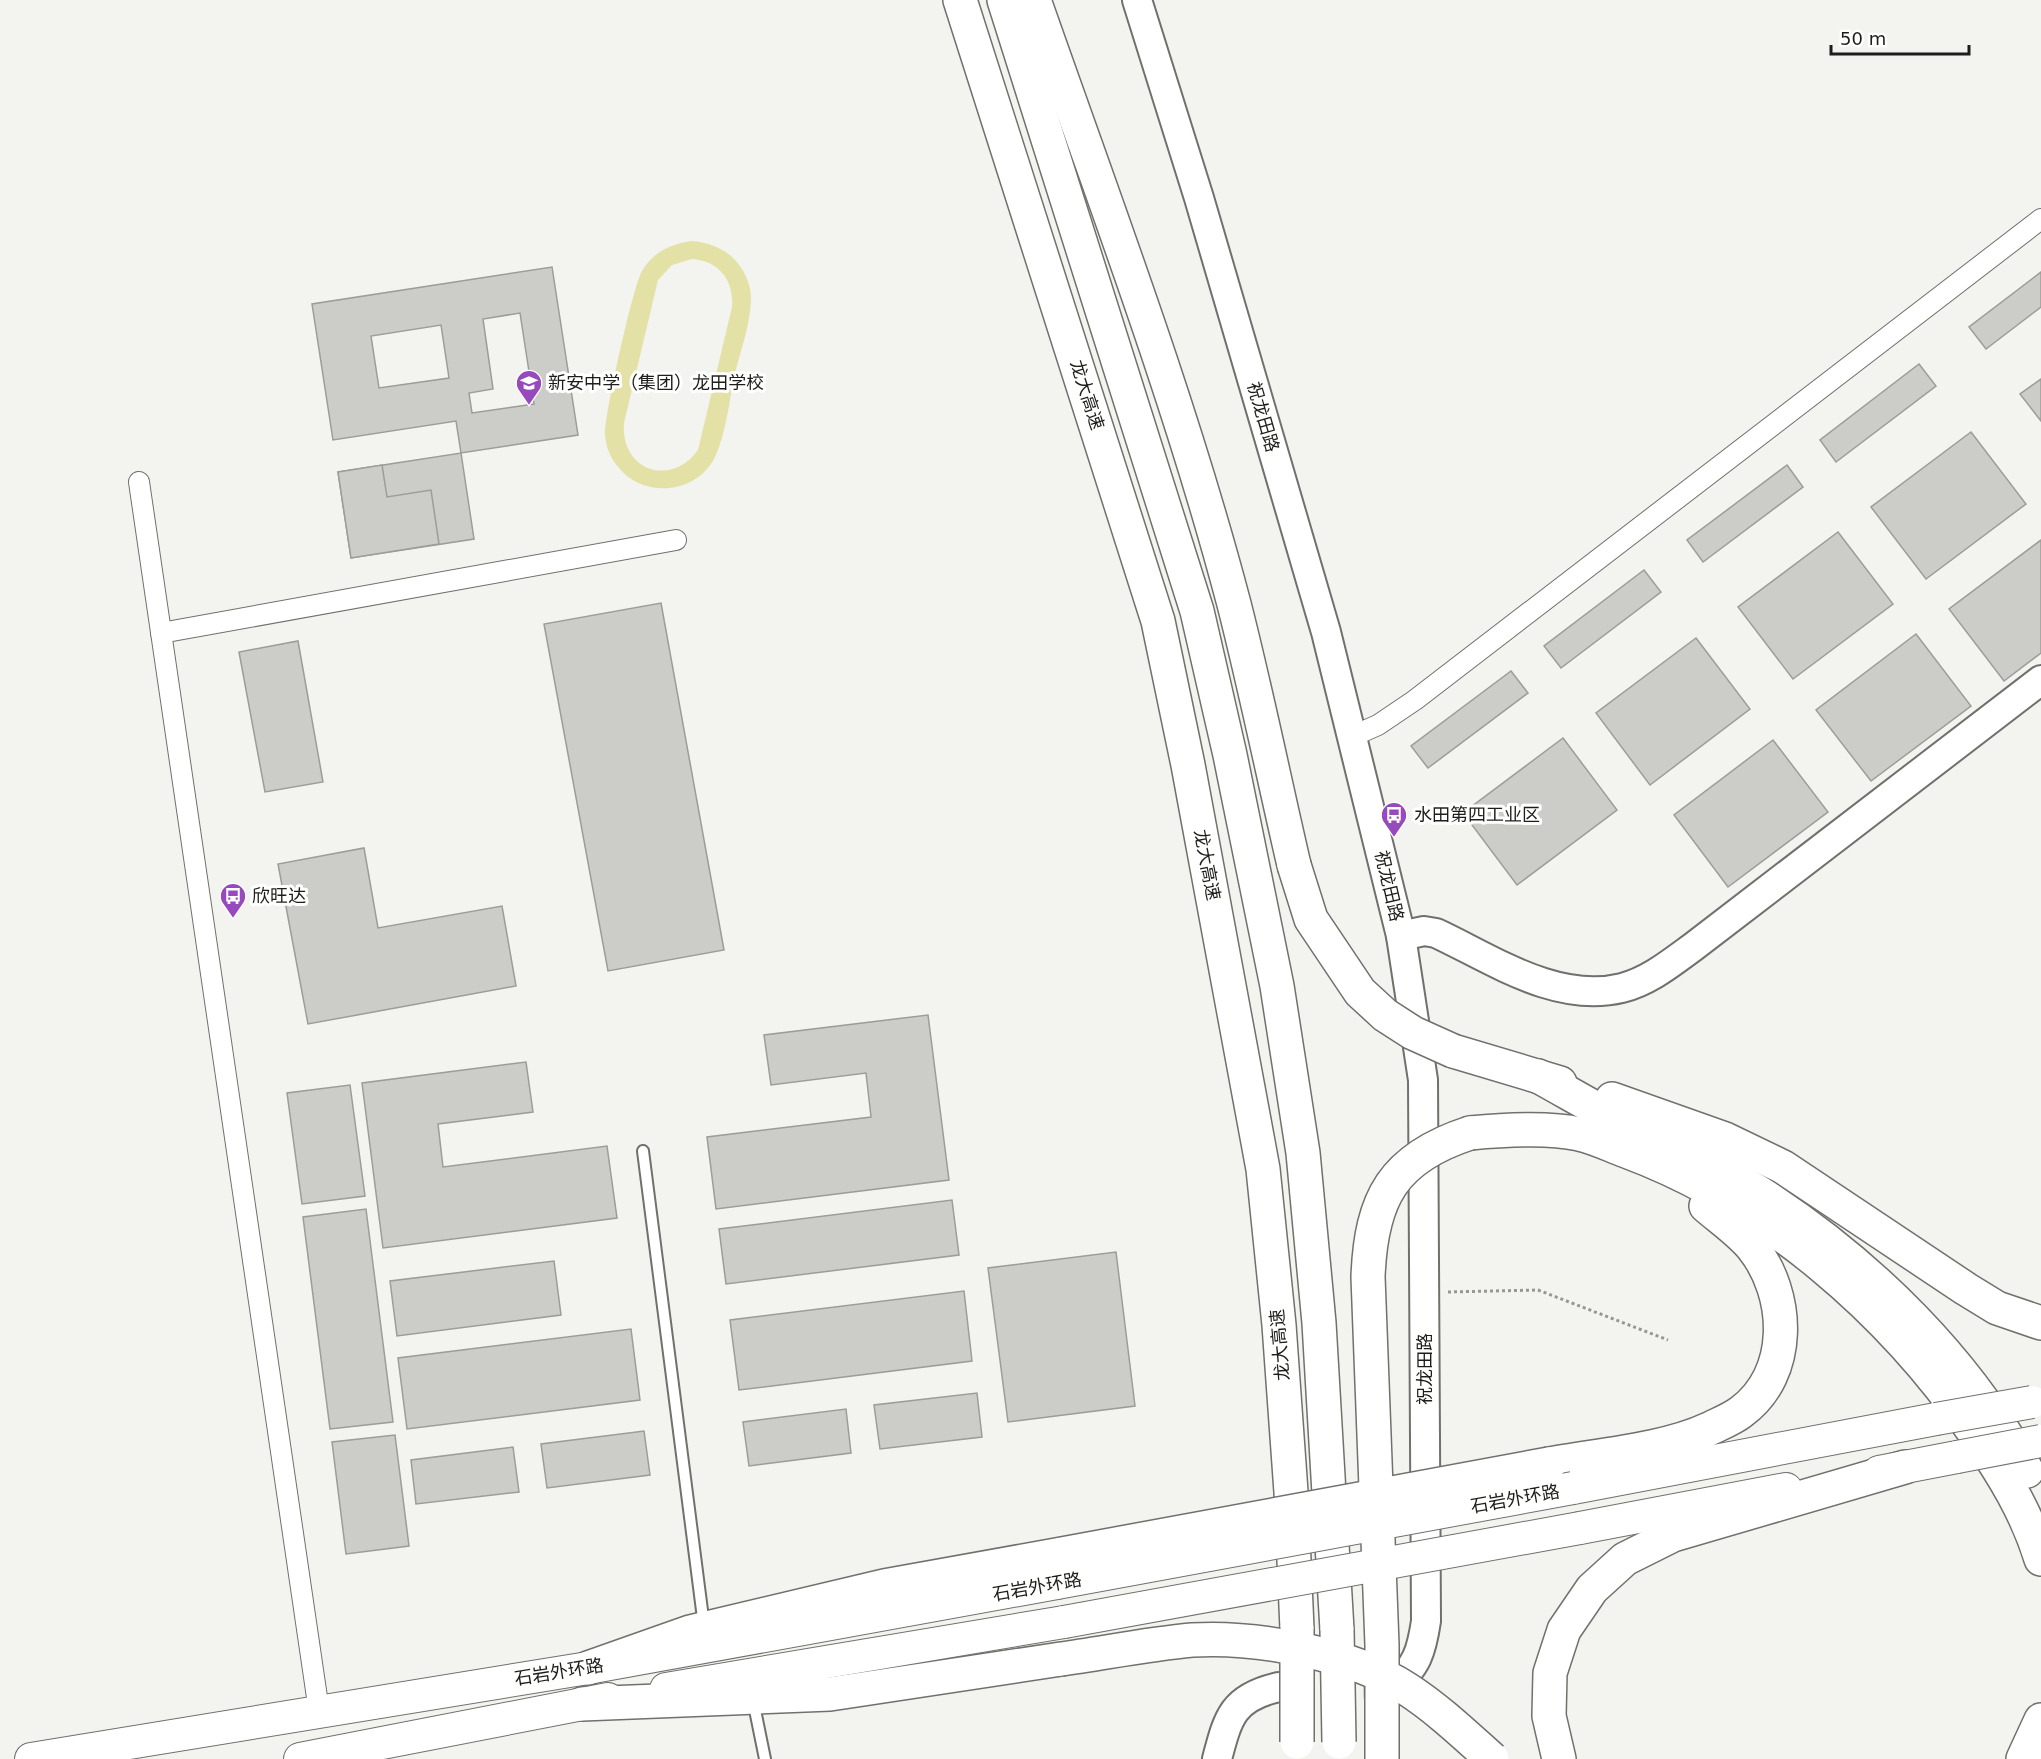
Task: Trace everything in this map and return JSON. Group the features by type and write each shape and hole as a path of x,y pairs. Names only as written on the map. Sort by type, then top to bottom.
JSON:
{"highway":[{"path":"1015,4 1153,340 1234,604 1294,866 1311,919 1360,992 1385,1015 1413,1033 1452,1051 1625,1103 1725,1138 1792,1173 1997,1308 2041,1323"},
{"path":"1015,4 1197,611 1232,766 1277,986 1303,1153 1319,1323 1337,1630 1339,1750"},
{"name":"龙大高速","path":"965,15 1158,621 1186,754 1263,1169 1279,1325 1291,1492 1297,1629 1297,1750"},
{"path":"1538,1076 1652,1138 1707,1163 1765,1197 1820,1235 1890,1296 1954,1362 2013,1445 2041,1497"},
{"path":"1382,1759 1382,1645 1368,1276 1369,1238 1380,1206 1393,1181 1412,1160 1438,1143 1470,1133 1506,1130 1579,1133 1657,1163 1746,1212 1800,1249 1844,1284 1885,1324 1920,1359 1952,1400 2011,1485 2041,1559"},
{"path":"588,1668 704,1629 884,1586 1060,1568 1549,1464 1646,1448 1707,1430 1742,1412 1761,1392 1776,1367 1782,1325 1774,1281 1753,1248 1657,1163"},
{"path":"1559,1759 1549,1716 1550,1673 1564,1630 1592,1589 1625,1559 1674,1535 1905,1467"},
{"path":"582,1704 830,1694 1060,1659 1211,1640 1273,1644 1316,1652 1356,1666 1406,1688 1454,1724 1492,1759"},
{"path":"2023,1759 2041,1720"}],"main road":[{"name":"石岩外环路","path":"31,1759 588,1668 1060,1568 1573,1488 2037,1401"},
{"name":"石岩外环路","path":"300,1759 582,1704 1064,1622 2041,1441"}],"street":[{"name":"祝龙田路","path":"1137,0 1223,278 1326,632 1401,936 1423,1080 1426,1621 1423,1645 1415,1664 1405,1677 1392,1684"},
{"path":"1353,736 1378,725 1415,700 2041,219"},
{"path":"139,482 319,1711"},
{"path":"161,633 676,540"},
{"path":"1401,936 1424,932 1436,933 1550,986 1572,990 1622,988 1664,968 1693,947 2041,680"},
{"path":"1217,1759 1233,1710 1246,1698 1279,1687"}],"lane":[{"path":"643,1150 704,1629"},
{"path":"752,1697 765,1759"}],"path":[{"path":"1425,1292 1538,1290 1668,1340"}],"shaded area":[{"path":"684,242 700,242 717,247 738,263 748,281 751,307 734,377 725,428 715,457 696,479 670,488 656,488 642,485 616,465 606,444 606,423 626,325 642,271 657,254","holes":["692,259 717,268 727,280 732,297 732,307 698,450 687,462 662,471 649,468 639,462 630,452 625,439 624,423 658,280 672,265"]}],"building":[{"path":"552,267 578,435 461,453 456,421 333,440 312,304","holes":["520,313 534,404 472,413 469,393 493,389 483,319","441,325 449,378 379,388 371,336"]},
{"path":"2041,272 2041,307 1986,349 1969,327"},
{"path":"1919,364 1936,386 1836,462 1820,440"},
{"path":"2041,379 2041,421 2020,394"},
{"path":"1971,432 2026,504 1926,579 1871,507"},
{"path":"461,453 474,539 351,558 338,472"},
{"path":"382,465 387,497 431,490 439,544 351,558 338,472"},
{"path":"1787,465 1803,487 1703,562 1687,540"},
{"path":"1838,532 1893,604 1793,679 1738,607"},
{"path":"2041,540 2041,653 2004,681 1949,609"},
{"path":"1644,570 1661,592 1561,668 1544,646"},
{"path":"661,603 724,950 608,971 544,624"},
{"path":"1916,634 1971,706 1871,781 1816,710"},
{"path":"1696,638 1750,709 1650,785 1596,713"},
{"path":"298,641 323,782 265,792 239,652"},
{"path":"1511,671 1528,693 1428,768 1411,746"},
{"path":"1563,738 1617,810 1517,885 1463,813"},
{"path":"1773,740 1828,812 1728,887 1674,815"},
{"path":"364,848 378,928 502,906 516,986 308,1024 278,864"},
{"path":"928,1015 949,1180 716,1209 707,1137 871,1117 866,1073 771,1085 764,1035"},
{"path":"526,1062 533,1112 438,1124 443,1167 607,1146 617,1218 383,1248 362,1083"},
{"path":"350,1085 365,1196 302,1204 287,1093"},
{"path":"952,1200 959,1255 726,1284 719,1229"},
{"path":"366,1209 393,1422 330,1429 303,1217"},
{"path":"1116,1252 1135,1406 1008,1422 988,1268"},
{"path":"554,1261 561,1315 397,1336 390,1281"},
{"path":"964,1291 972,1361 739,1390 730,1320"},
{"path":"631,1329 640,1400 407,1429 398,1358"},
{"path":"977,1393 982,1437 880,1449 874,1405"},
{"path":"846,1409 851,1453 749,1466 743,1422"},
{"path":"644,1431 650,1475 547,1488 541,1444"},
{"path":"395,1435 409,1546 346,1554 332,1442"},
{"path":"513,1447 519,1492 416,1504 411,1460"}],"tunnel":[{"path":"1279,1687 1392,1684"}],"place":[{"name":"新安中学（集团）龙田学校","path":"529,406"},
{"name":"水田第四工业区","path":"1394,838"},
{"name":"欣旺达","path":"233,919"}]}
